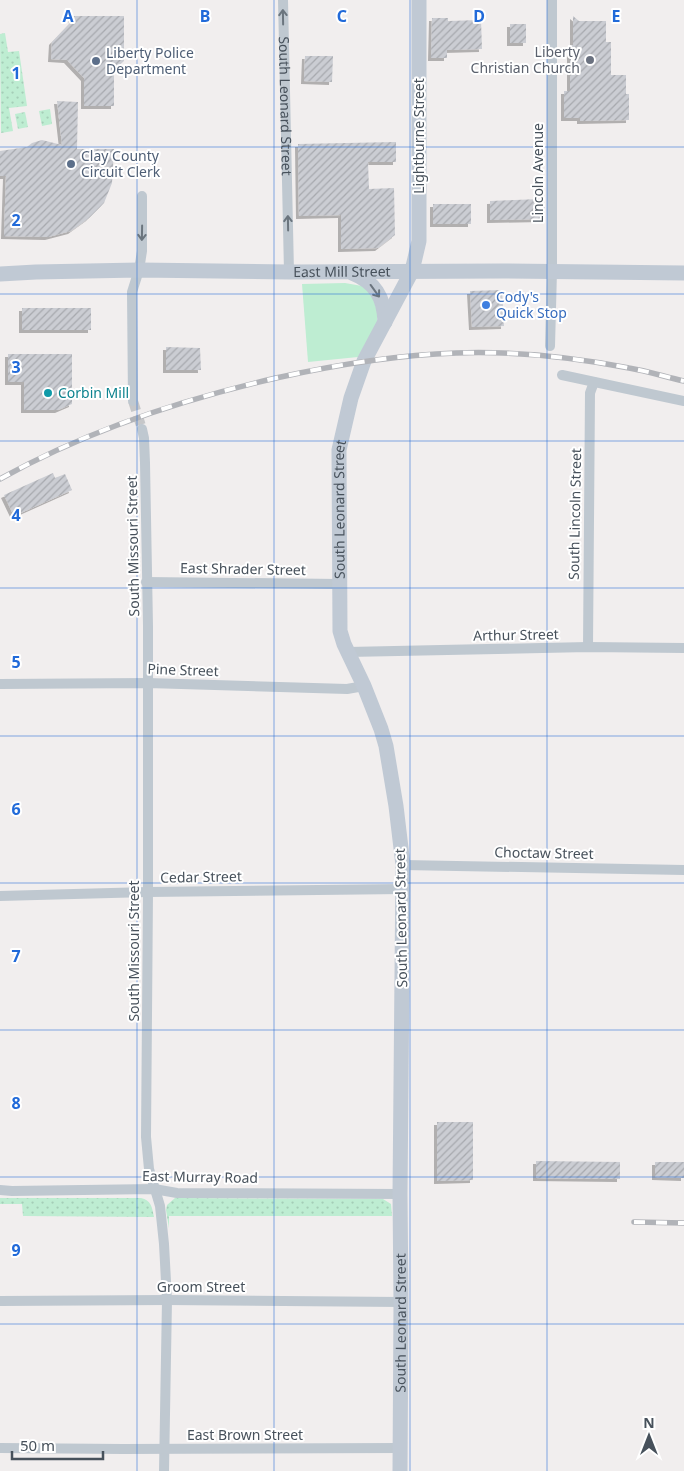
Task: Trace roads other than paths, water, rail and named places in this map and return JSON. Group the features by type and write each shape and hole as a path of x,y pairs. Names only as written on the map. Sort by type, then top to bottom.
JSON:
{"main road":[{"name":"Lightburne Street","path":"412,271 419,240 419,0"},
{"name":"East Mill Street","path":"0,274 139,270 684,273"},
{"name":"South Leonard Street","path":"400,1471 402,865 396,806 386,746 364,686 340,631 339,450 351,398 364,361 412,271"},
{"path":"348,272 364,278 376,290 384,305 385,322"}],"street":[{"name":"South Leonard Street","path":"283,0 289,272"},
{"name":"Lincoln Avenue","path":"550,346 552,271 552,0"},
{"path":"133,402 132,292 139,270 142,251 142,196"},
{"path":"562,375 684,401"},
{"name":"South Lincoln Street","path":"588,647 590,393 594,382"},
{"name":"South Missouri Street","path":"142,429 145,463 148,683 146,1137 154,1189 160,1206 164,1244 167,1300 164,1471"},
{"name":"East Shrader Street","path":"146,582 340,584"},
{"name":"Arthur Street","path":"348,652 588,647 684,648"},
{"name":"Pine Street","path":"0,684 148,683 347,689 364,686"},
{"name":"Choctaw Street","path":"402,865 684,870"},
{"name":"Cedar Street","path":"0,896 403,889"},
{"name":"East Murray Road","path":"0,1190 154,1189 177,1193 400,1194"},
{"name":"Groom Street","path":"0,1300 401,1302"},
{"name":"East Brown Street","path":"0,1448 400,1448"}],"tunnel":[{"path":"133,401 142,429"}],"railway":[{"path":"0,479 66,446 169,407 276,378 365,361 456,353 521,354 608,364 684,381"},
{"path":"634,1222 684,1223"}],"place":[{"name":"Liberty Christian Church","path":"590,60"},
{"name":"Liberty Police Department","path":"96,61"},
{"name":"Clay County Circuit Clerk","path":"71,164"},
{"name":"Cody's Quick Stop","path":"486,305"},
{"name":"Corbin Mill","path":"48,393"}]}
